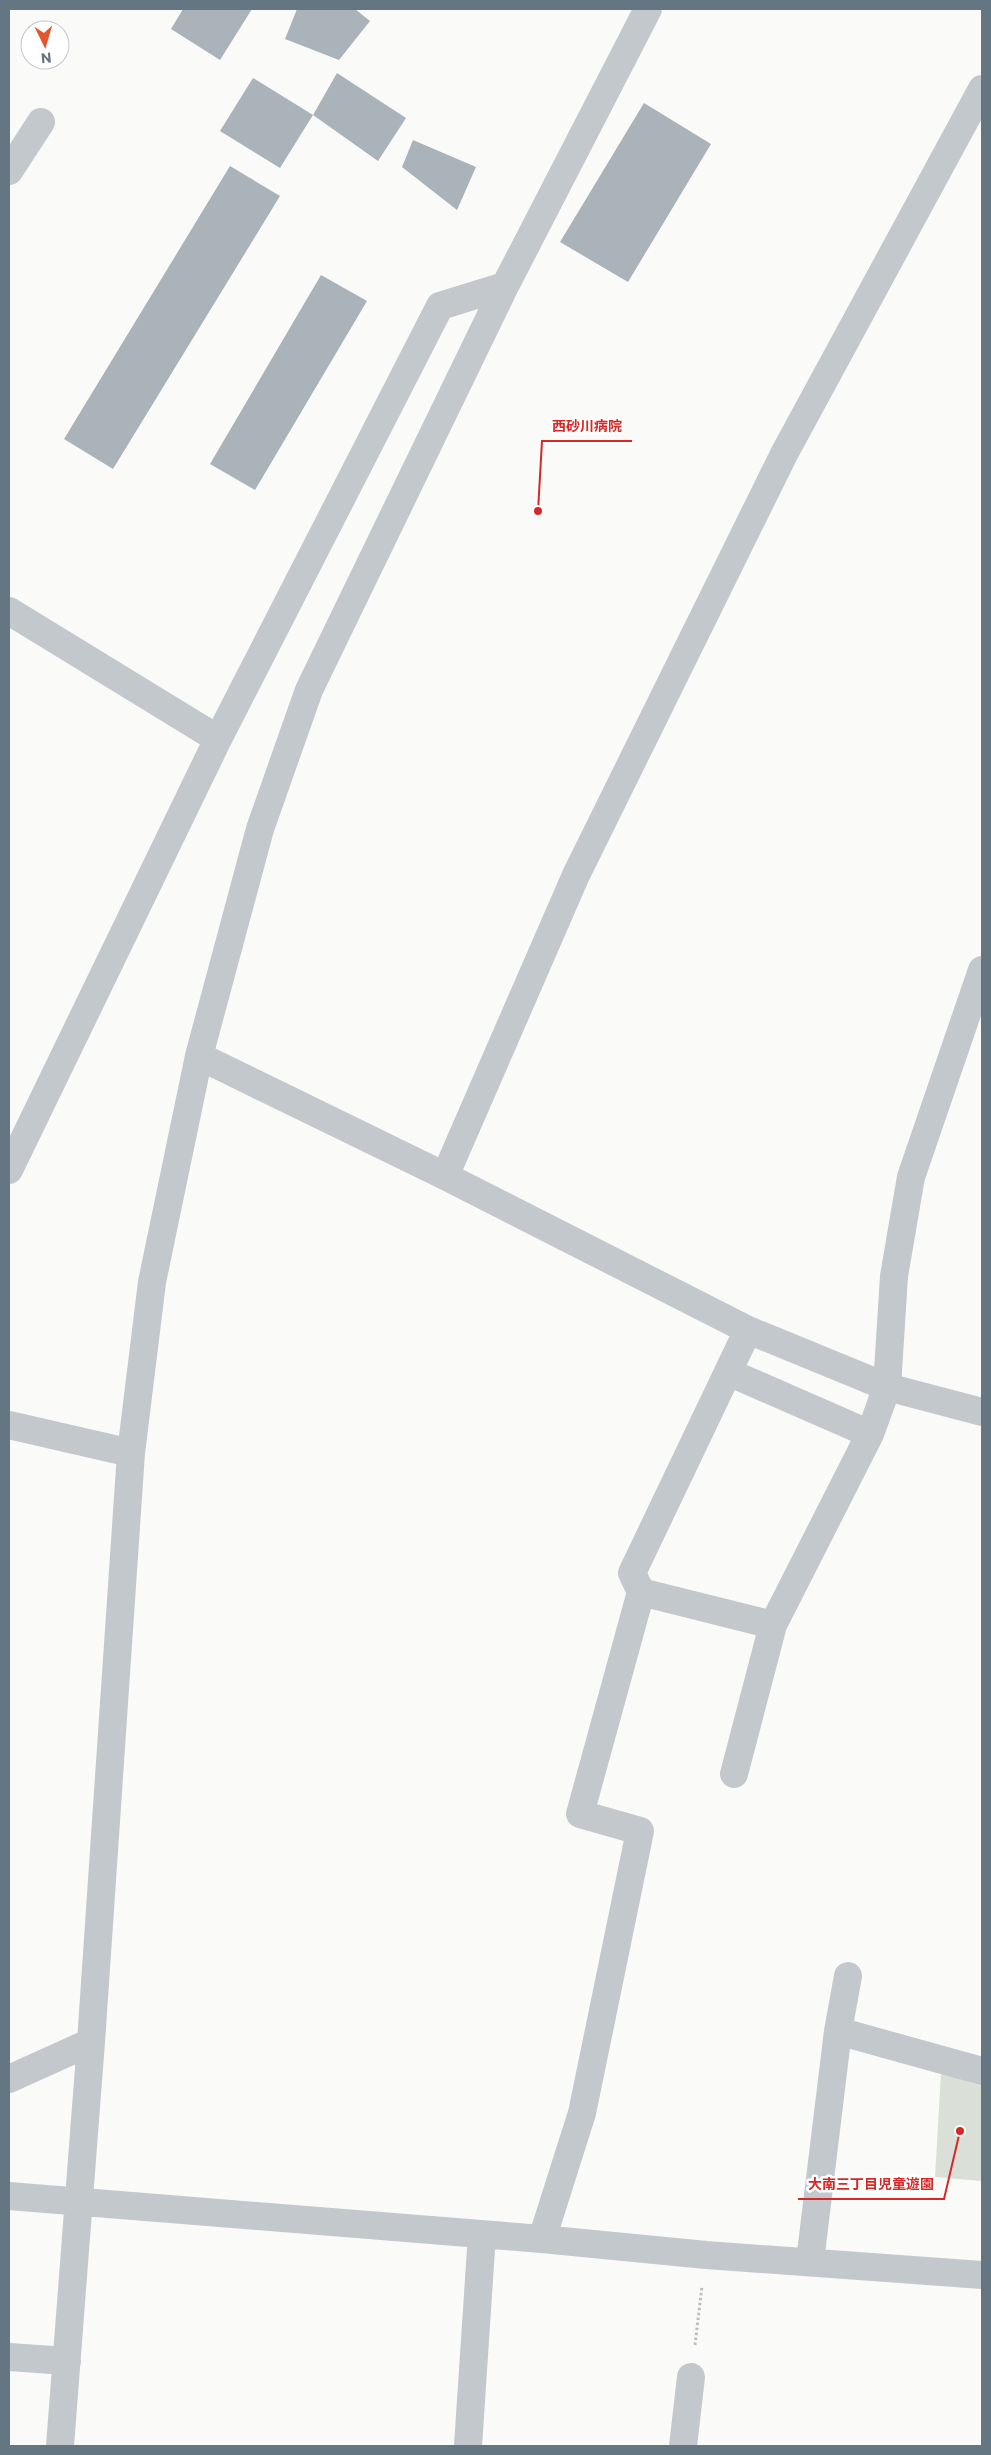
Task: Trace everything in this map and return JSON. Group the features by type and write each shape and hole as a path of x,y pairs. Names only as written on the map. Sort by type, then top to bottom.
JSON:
{"street":[{"path":"60,2446 80,2203 131,1453 152,1282 199,1056 260,829 308,690 505,286 648,9"},
{"path":"445,1176 576,874 766,490 982,90"},
{"path":"9,171 42,122"},
{"path":"9,1170 218,739 440,306 505,286"},
{"path":"9,611 218,739"},
{"path":"734,1774 773,1625 870,1434 887,1387 894,1276 911,1178 982,970"},
{"path":"199,1056 445,1176 748,1330 887,1387 982,1412"},
{"path":"542,2239 582,2113 640,1831 580,1814 641,1592 632,1573 748,1330"},
{"path":"728,1372 870,1434"},
{"path":"9,1425 131,1453"},
{"path":"641,1592 773,1625"},
{"path":"810,2261 838,2031 848,1976"},
{"path":"838,2031 982,2071"},
{"path":"9,2079 91,2042"},
{"path":"9,2196 542,2239 706,2255 810,2261 982,2275"},
{"path":"468,2446 482,2234"},
{"path":"9,2357 67,2361"},
{"path":"683,2446 691,2377"}],"path":[{"path":"691,2377 706,2255"}],"shaded area":[{"path":"941,2073 982,2086 982,2181 935,2177"}],"building":[{"path":"183,9 252,9 220,60 171,29"},
{"path":"297,9 355,9 370,21 339,60 285,39"},
{"path":"337,73 406,118 378,161 313,115"},
{"path":"253,78 313,115 280,168 220,131"},
{"path":"644,103 711,144 628,282 560,242"},
{"path":"413,140 476,167 457,210 402,167"},
{"path":"230,166 280,196 113,469 64,439"},
{"path":"321,275 367,301 255,490 210,464"}],"place":[{"name":"西砂川病院","path":"538,511"},
{"name":"大南三丁目児童遊園","path":"960,2131"}]}
